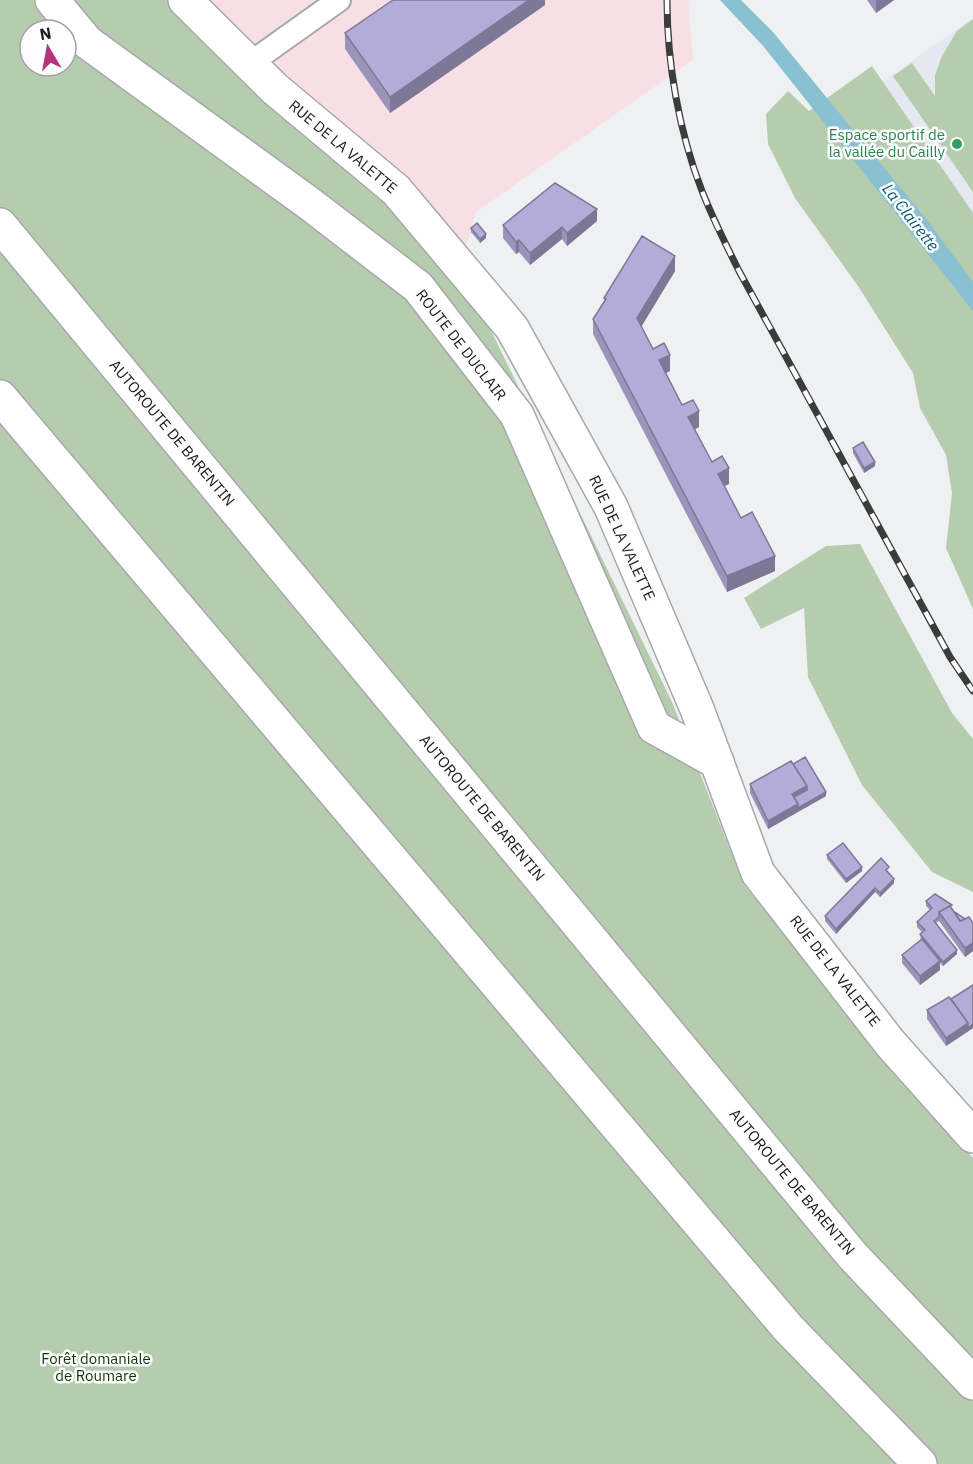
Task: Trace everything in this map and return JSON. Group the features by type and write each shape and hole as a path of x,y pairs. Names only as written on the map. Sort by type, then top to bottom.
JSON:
{"main road":[{"name":"ROUTE DE DUCLAIR","path":"52,0 87,42 310,204 418,287 517,415 654,727 717,762"},
{"name":"RUE DE LA VALETTE","path":"185,0 275,89 396,190 512,328 611,507 697,709 758,873 890,1043 973,1136"},
{"name":"AUTOROUTE DE BARENTIN","path":"0,225 852,1255 973,1383"},
{"path":"0,397 780,1319 920,1464"}],"street":[{"path":"249,64 339,0"}],"shaded area":[{"path":"184,0 688,0 693,60 476,212 460,267"},
{"name":"Espace sportif de la vallée du Cailly","path":"973,18 973,213 882,82"}],"green space":[{"name":"Forêt domaniale de Roumare","path":"0,0 184,0 460,267 672,702 744,885 973,1158 973,1464 0,1464"},
{"name":"Espace sportif de la vallée du Cailly","path":"973,19 973,192 893,76 912,63 935,96 935,75 942,56 957,31"},
{"path":"872,66 973,213 973,609 946,548 952,493 946,455 920,408 913,373 858,286 795,198 768,144 766,114 788,91 809,111"},
{"path":"860,544 952,713 973,739 973,892 932,872 862,785 808,677 804,608 761,629 744,598 826,546"}],"water":[{"name":"La Clairette","path":"720,0 741,0 773,32 931,225 973,282 973,311 764,47"}],"building":[{"path":"393,0 529,0 390,97 345,33"},
{"path":"555,183 597,209 567,233 562,227 530,253 519,240 516,242 503,225"},
{"path":"477,223 486,234 480,239 471,228"},
{"path":"642,236 675,256 637,318 653,349 664,343 670,355 659,360 682,405 693,400 699,411 688,417 712,462 722,456 729,468 718,474 741,518 752,512 775,556 727,576 593,319"},
{"path":"863,442 875,462 864,468 853,448"},
{"path":"805,757 826,792 798,808 794,797 807,790 807,786 793,764"},
{"path":"791,761 807,786 792,794 798,804 768,821 750,784"},
{"path":"843,843 862,867 846,879 827,855"},
{"path":"881,858 889,867 886,870 894,879 880,893 875,888 836,929 825,916"},
{"path":"935,894 952,905 939,912 939,917 934,921 957,950 943,962 920,934 925,930 917,922 932,908 926,901"},
{"path":"950,906 960,921 969,917 973,923 973,943 965,948 939,912"},
{"path":"955,912 965,919 960,921"},
{"path":"922,939 940,961 920,976 902,955"},
{"path":"973,985 973,1024 968,1028 968,1023 951,999"},
{"path":"949,997 968,1023 946,1038 927,1010"}],"railway":[{"path":"667,0 669,48 676,97 687,145 711,212 739,271 950,657 973,691"}],"place":[{"name":"Espace sportif de la vallée du Cailly","path":"957,144"}]}
